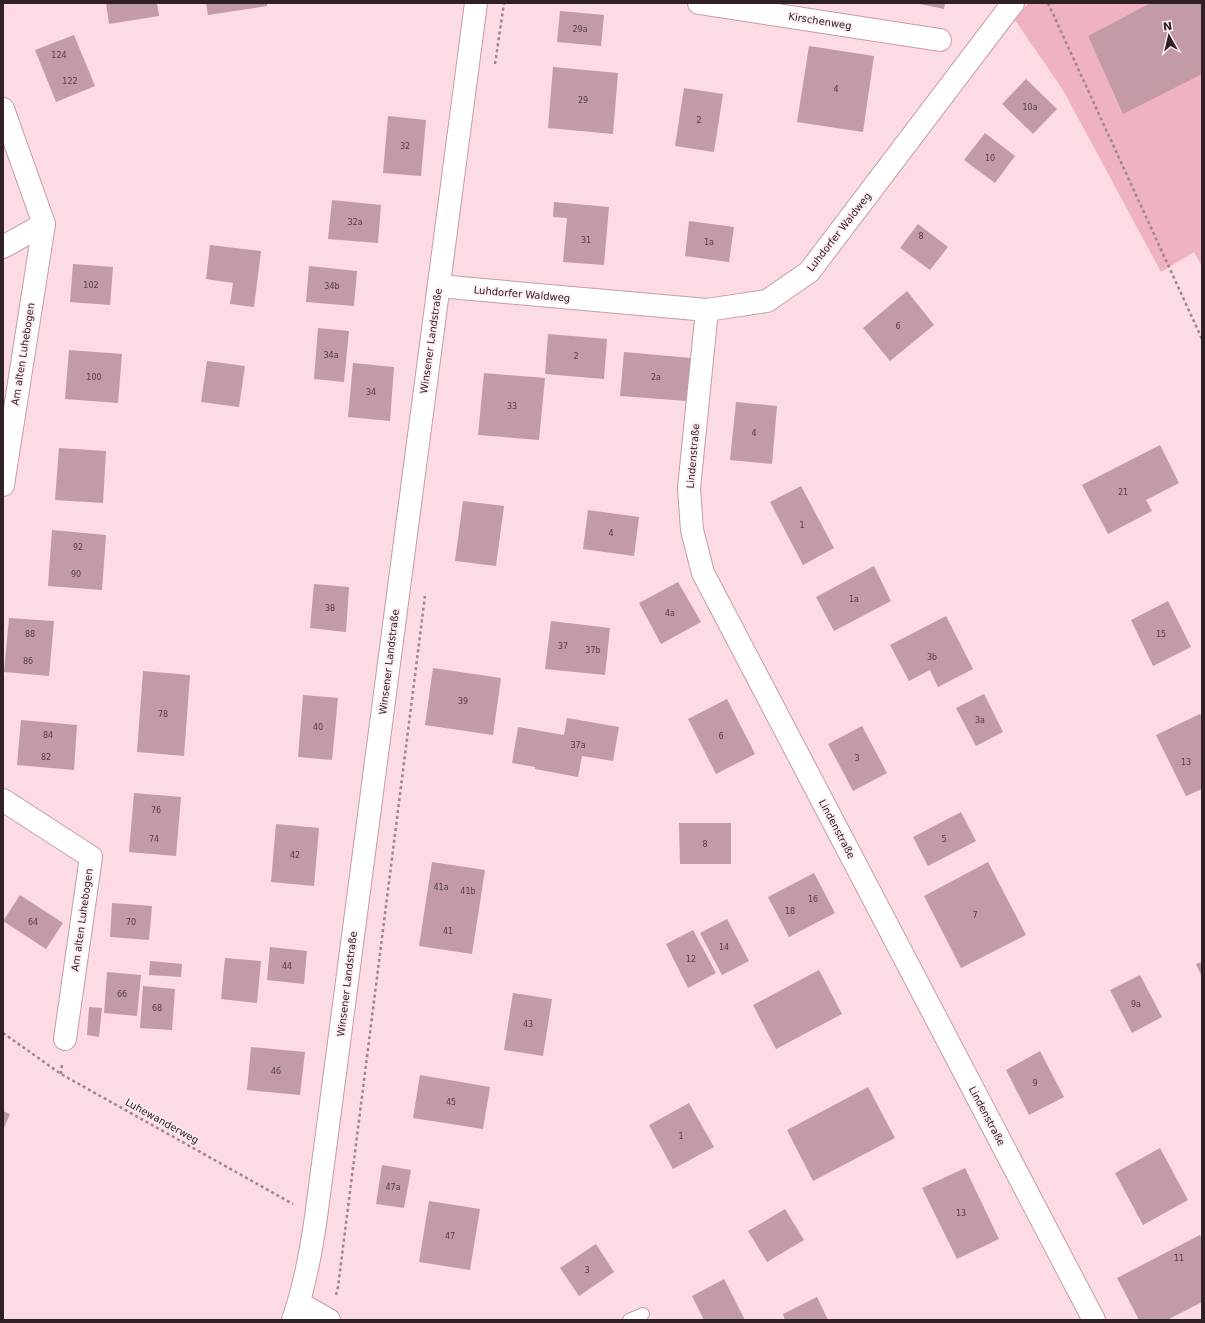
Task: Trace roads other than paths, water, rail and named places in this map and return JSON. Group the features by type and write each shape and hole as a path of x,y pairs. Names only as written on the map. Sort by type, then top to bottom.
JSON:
{"street":[{"name":"Winsener Landstraße","path":"296,1312 310,1257 316,1217 476,3"},
{"name":"Kirschenweg","path":"699,3 940,40"},
{"name":"Luhdorfer Waldweg","path":"439,286 707,310 767,301 809,272 1012,3"},
{"name":"Am alten Luhebogen","path":"3,109 44,224 3,485"},
{"path":"3,247 44,224"},
{"name":"Lindenstraße","path":"707,310 689,488 692,530 703,573 1094,1320"},
{"name":"Am alten Luhebogen","path":"3,800 91,857 65,1039"},
{"path":"296,1312 328,1319"}],"lane":[{"path":"629,1320 643,1314"}]}
